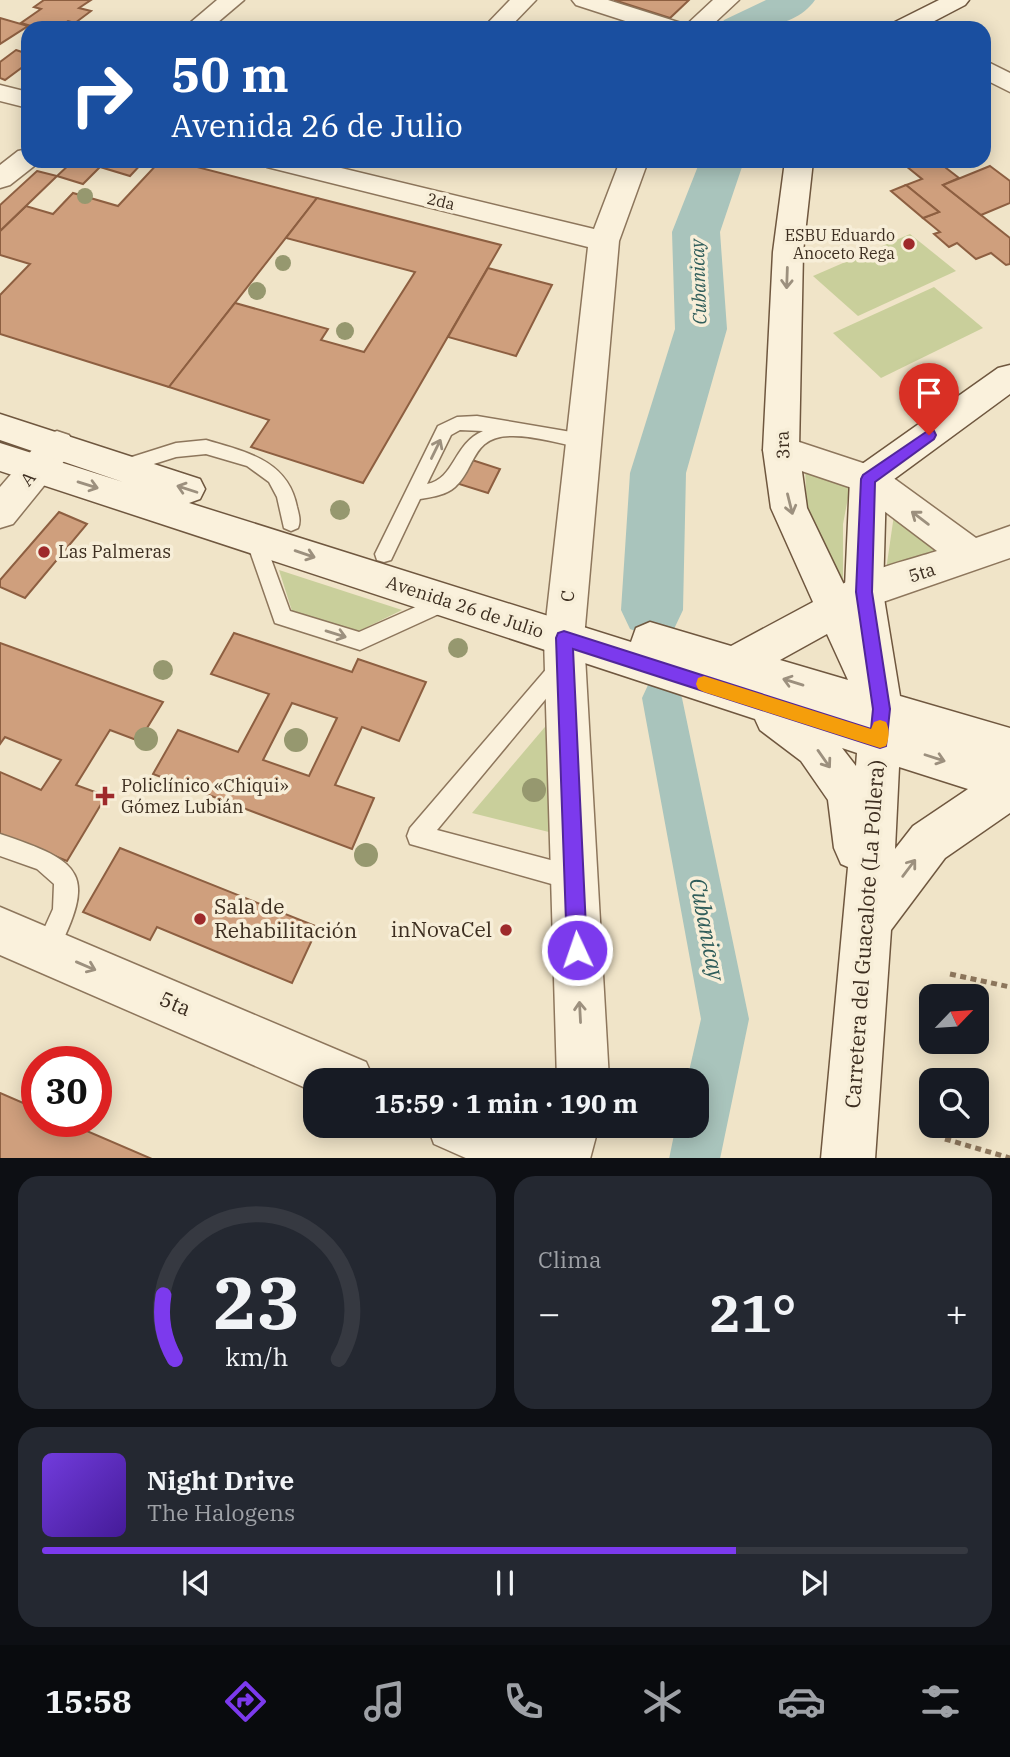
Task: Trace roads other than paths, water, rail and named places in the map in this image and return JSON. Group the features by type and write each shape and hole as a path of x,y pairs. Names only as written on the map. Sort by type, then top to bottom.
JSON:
{"street":[{"path":"205,21 232,0"},
{"path":"502,21 524,0"},
{"path":"584,0 650,21"},
{"path":"703,21 726,0"},
{"path":"920,21 957,0"},
{"path":"991,72 1010,84"},
{"path":"0,93 21,98"},
{"path":"0,178 21,162"},
{"name":"C","path":"582,1068 573,878 583,441 604,241 631,168"},
{"name":"3ra","path":"798,168 788,252 781,450 789,508 850,600"},
{"name":"2da","path":"353,169 604,241"},
{"path":"850,600 868,479 1010,377"},
{"name":"Avenida 26 de Julio","path":"0,427 47,457 254,537 445,602 694,666 881,724 1010,748"},
{"path":"781,450 868,479 972,556"},
{"name":"Avenida 26 de Julio","path":"0,457 47,457 122,467 384,554 579,638"},
{"name":"A","path":"0,513 47,457"},
{"name":"5ta","path":"745,682 850,600 1010,542"},
{"name":"Carretera del Guacalote (La Pollera)","path":"848,1158 881,724 850,600"},
{"path":"745,682 816,747 849,793 868,922"},
{"name":"Avenida 26 de Julio","path":"881,724 1010,784"},
{"path":"868,922 929,842 1010,784"},
{"name":"5ta","path":"0,931 320,1068"},
{"path":"483,1138 530,1158"},
{"path":"563,1158 569,1138"}],"lane":[{"path":"384,554 444,431 457,424 478,423 583,441"},
{"path":"414,493 441,487 453,476 471,443 481,437 512,429"},
{"path":"254,537 282,617 360,641 445,602"},
{"path":"573,878 418,836 579,638"},
{"path":"0,845 55,867 65,881 67,898 64,913 47,949"}],"waterway":[{"name":"Cubanicay","path":"752,21 796,0"},
{"name":"Cubanicay","path":"652,610 658,473 701,329 696,232 719,168"},
{"name":"Cubanicay","path":"662,698 725,1019 694,1158"}],"place":[{"name":"ESBU Eduardo Anoceto Rega","path":"909,244"},
{"name":"Las Palmeras","path":"44,552"},
{"name":"Policlínico «Chiqui» Gómez Lubián","path":"105,796"},
{"name":"Sala de Rehabilitación","path":"200,919"},
{"name":"inNovaCel","path":"506,930"}]}
